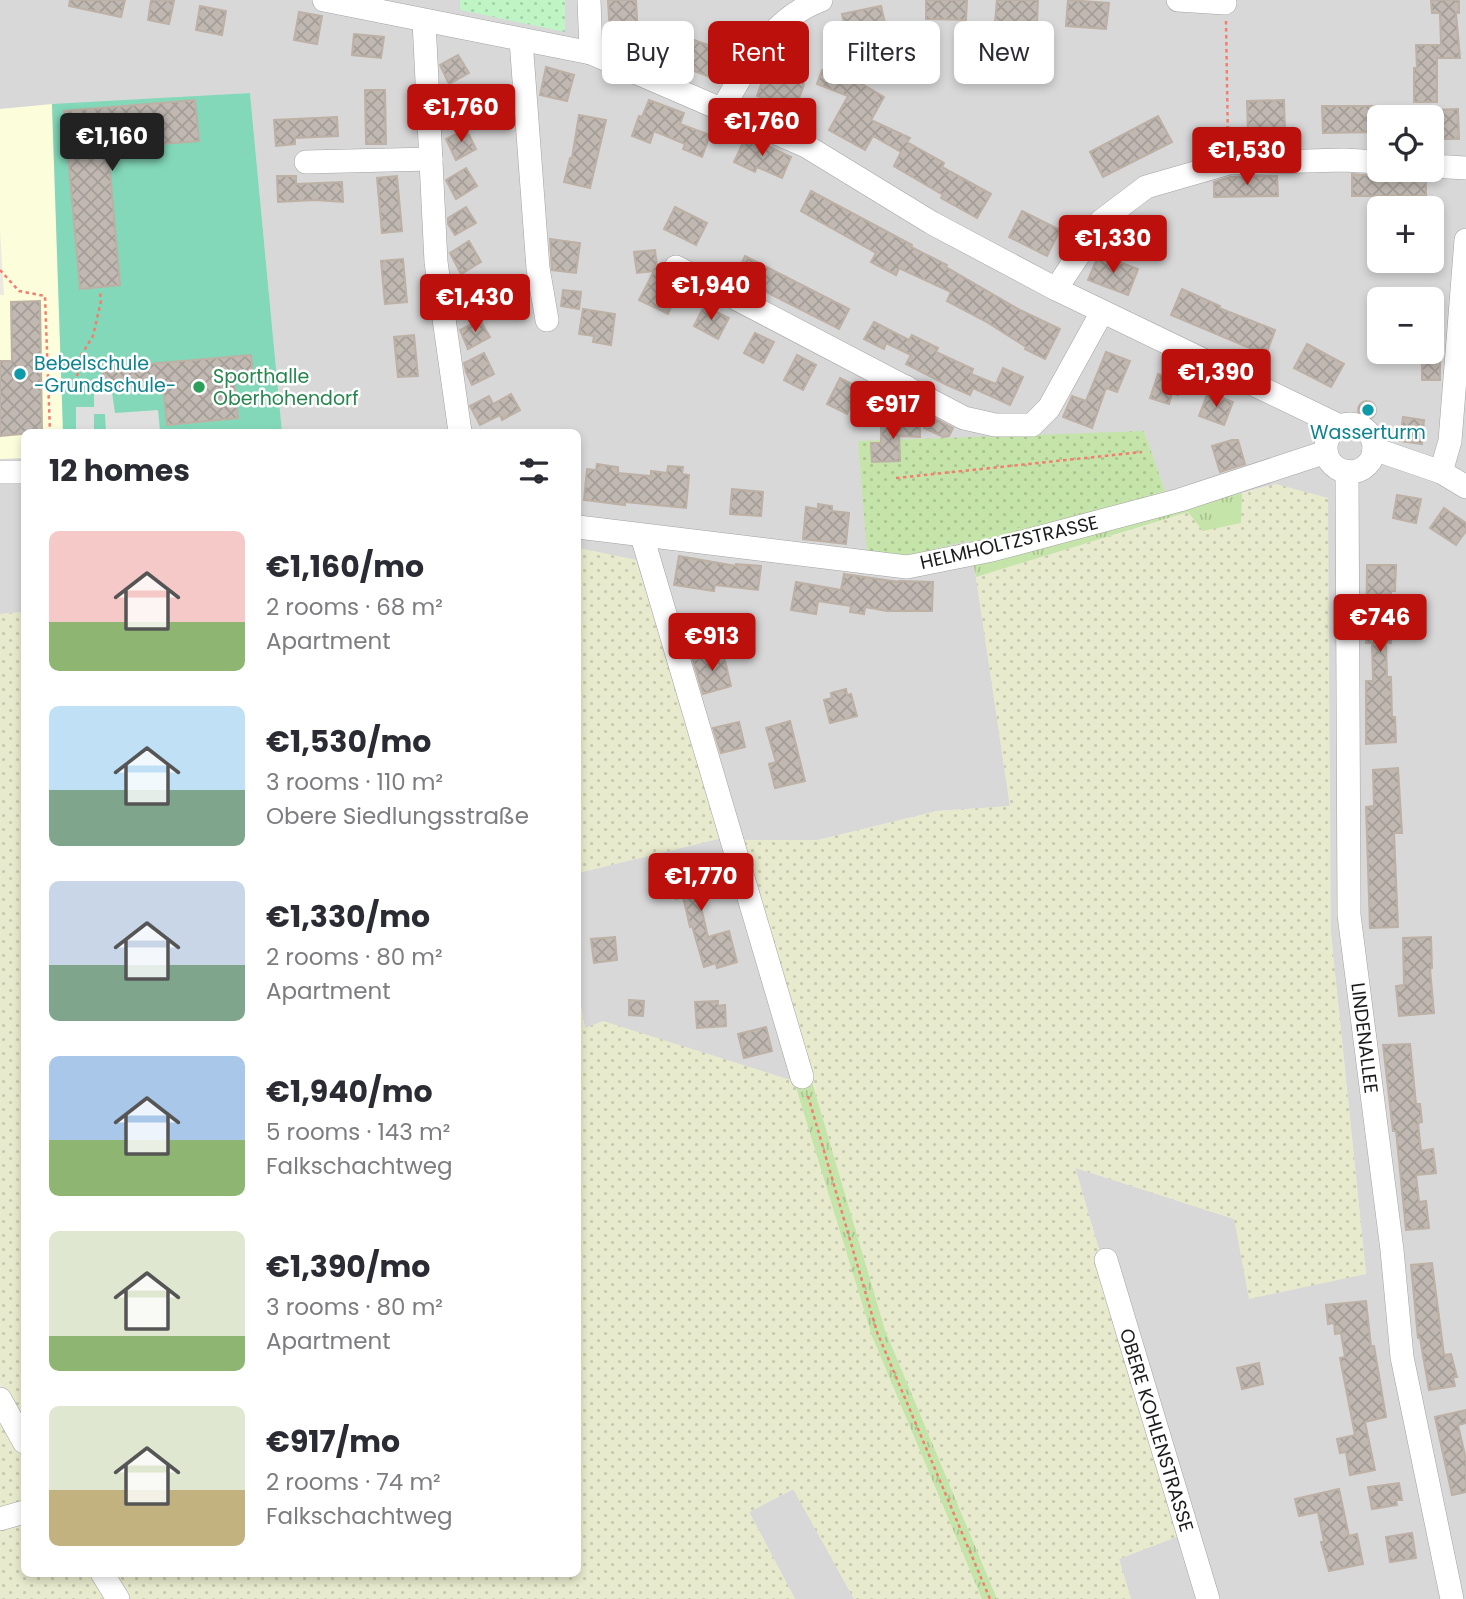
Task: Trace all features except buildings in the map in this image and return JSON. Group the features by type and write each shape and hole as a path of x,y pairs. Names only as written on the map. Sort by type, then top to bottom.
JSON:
{"street":[{"path":"324,0 591,53 806,146 932,223 1056,289 1340,426 1356,424 1363,428 1373,441 1372,457 1362,468 1347,471 1333,465 1326,452 1328,437 1340,426"},
{"path":"589,0 591,53"},
{"path":"722,110 749,62 774,30 809,5 821,0"},
{"path":"1178,0 1225,4"},
{"path":"424,21 436,262 460,429"},
{"path":"521,40 538,268 547,320"},
{"path":"306,162 431,159"},
{"path":"1056,289 1101,221 1146,187 1229,163 1367,161"},
{"path":"1444,167 1466,168"},
{"path":"1441,472 1450,442 1466,240"},
{"path":"676,267 964,418 995,425 1032,425 1049,408 1102,312"},
{"path":"894,413 905,387"},
{"path":"1374,449 1441,472 1466,487"},
{"name":"HELMHOLTZSTRASSE","path":"581,527 907,567 992,550 1180,500 1326,452"},
{"name":"LINDENALLEE","path":"1347,471 1349,915 1392,1250 1402,1357 1452,1599"},
{"path":"0,472 21,472"},
{"path":"642,536 802,1077"},
{"name":"OBERE KOHLENSTRASSE","path":"1106,1260 1208,1599"},
{"path":"0,1399 21,1437"},
{"path":"0,1519 21,1513"},
{"path":"105,1577 118,1599"}],"path":[{"path":"1225,4 1229,163"},
{"path":"0,270 19,291 45,296 50,429"},
{"path":"75,390 80,357 93,336 102,301 100,290"},
{"path":"896,478 1142,452"},
{"path":"802,1077 877,1332 990,1599"}],"shaded area":[{"path":"0,0 1466,0 1466,1599 1131,1599 1119,1559 1182,1534 1075,1167 1234,1219 1322,1282 1366,1274 1331,934 1276,484 1186,507 1165,491 1144,431 907,556 968,540 976,577 1010,806 937,811 818,840 741,840 794,1081 585,1028 581,1006 581,872 722,838 636,560 581,549 581,429 282,429 250,93 0,109"},
{"path":"52,104 63,429 21,429 21,458 0,459 0,295 4,295 0,230 0,109"},
{"path":"112,392 115,413 158,410 160,429 106,429 105,414 94,414 94,429 76,429 76,407 94,407 94,393"},
{"path":"21,458 21,612 0,614 0,459"},
{"path":"1276,484 1328,498 1331,934 1366,1274 1249,1299 1234,1219 1075,1168 1182,1535 1119,1559 1131,1599 997,1599 885,1330 741,840 818,840 937,811 1010,806 976,577 1188,512 1240,523 1242,493"},
{"path":"581,549 636,560 722,838 581,872"},
{"path":"21,612 21,1577 581,1577 581,1006 585,1028 603,1021 794,1081 872,1336 982,1599 854,1599 793,1489 749,1512 795,1599 0,1599 0,1402 11,1401 0,1382 0,614"},
{"path":"794,1489 854,1599 795,1599 749,1512"}],"green space":[{"path":"460,0 565,0 565,32 460,10"},
{"path":"250,93 282,429 63,429 52,104"},
{"path":"1144,431 1165,491 907,556 867,551 858,441"},
{"path":"1165,491 1186,507 1242,493 1241,523 1203,531 1188,512 976,577 968,540"},
{"path":"810,1075 885,1330 997,1599 982,1599 872,1336 794,1081"}],"place":[{"name":"Bebelschule -Grundschule-","path":"20,374"},
{"name":"Sporthalle Oberhohendorf","path":"199,387"},
{"name":"Wasserturm","path":"1368,410"}]}
